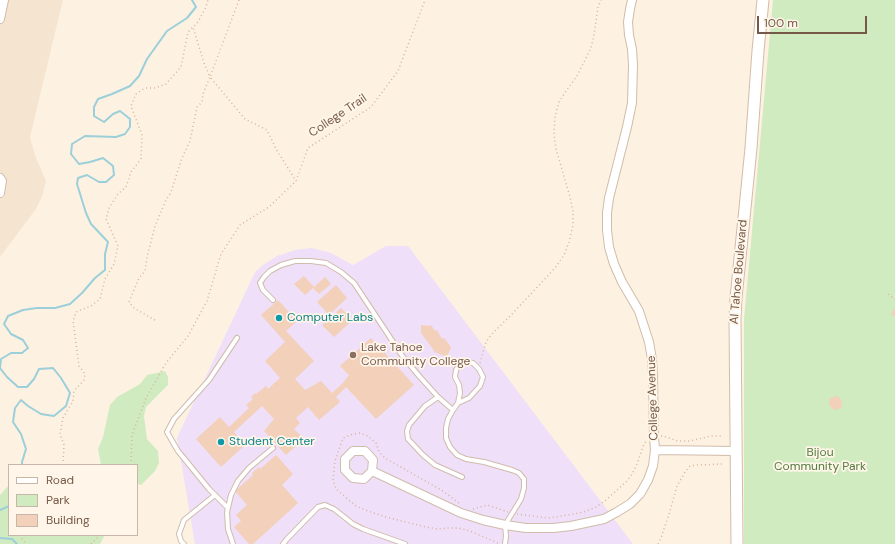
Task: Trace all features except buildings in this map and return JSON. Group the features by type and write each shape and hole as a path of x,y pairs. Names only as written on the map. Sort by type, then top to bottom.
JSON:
{"main road":[{"name":"Al Tahoe Boulevard","path":"737,544 734,340 736,298 751,148 762,0"}],"street":[{"path":"0,19 4,0"},
{"name":"College Avenue","path":"372,471 461,513 483,520 526,528 571,526 604,519 630,504 640,494 648,480 653,466 655,450 652,359 649,342 639,311 622,282 614,264 607,230 609,198 628,127 632,103 633,65 628,22 632,0"},
{"path":"0,178 2,181 0,193"},
{"path":"655,450 736,450"}],"lane":[{"path":"273,300 263,290 260,283 270,271 281,265 295,261 311,261 326,263 341,272 354,282 403,357 438,397 453,410"},
{"path":"228,508 209,489 178,451 167,432 174,419 209,380 237,338"},
{"path":"458,403 469,398 480,386 483,377 479,369 473,363 468,362 460,364 456,370 455,377 459,385 460,393 458,403 448,419 446,438 450,447 457,455 466,459 484,462 512,470 519,473 524,479 524,488 521,499 505,525 506,536 504,544"},
{"path":"438,397 424,406 409,425 407,431 408,439 435,465 462,477"},
{"path":"233,544 228,529 228,508 231,495 238,481 249,468 273,448"},
{"path":"184,544 181,541 179,534 184,520 215,495"},
{"path":"283,544 318,507 325,505 334,509 353,524 363,529 405,544"}],"path":[{"path":"63,464 64,445 60,434 63,418 73,401 74,391 84,380 85,374 78,366 73,321 76,312 91,306 100,299 105,279 114,264 118,246 106,219 109,208 118,194 126,187 131,172 141,159 142,135 131,106 136,94 145,88 155,88 166,84 181,67 188,32 198,22 208,0"},
{"path":"156,320 134,308 129,302 139,278 145,271 146,257 155,226 171,192 182,158 190,141 198,107 202,102 203,94 239,0"},
{"name":"College Trail","path":"131,464 132,434 146,398 166,363 188,336 207,301 221,254 240,225 268,207 296,180 308,148 371,107 398,71 424,0"},
{"path":"479,369 486,342 491,334 555,268 564,255 569,242 573,225 573,211 556,149 554,134 555,116 559,102 577,76 591,48 598,7 601,0"},
{"path":"193,26 204,63 210,77 245,119 267,130 276,149 296,180"},
{"path":"888,294 895,299"},
{"path":"464,506 443,491 384,458 379,452 376,443 368,436 360,434 350,435 343,438 335,461 333,480 336,489 356,506 386,517 437,529 459,528 501,544"},
{"path":"468,508 474,509 487,505 512,513 548,518 584,512 596,507 606,500 627,481 637,464 644,444 647,440 654,437 663,436 678,441 690,441 711,436 722,436"},
{"path":"658,544 668,518 677,486 685,472 690,466 722,464"},
{"path":"20,536 27,544"},
{"path":"91,544 99,536"}],"shaded area":[{"path":"0,0 63,0 30,137 35,155 46,181 43,194 36,209 0,257"},
{"name":"Lake Tahoe Community College","path":"386,246 408,246 633,544 195,544 177,438 255,272 277,256 295,250 312,248 331,253 353,265"}],"green space":[{"name":"Bijou Community Park","path":"773,0 895,0 895,544 744,544 744,319"},
{"path":"165,371 168,377 168,385 146,407 144,416 147,439 158,451 159,463 155,471 141,485 138,484 138,464 101,464 98,449 103,437 110,405 117,397 140,384 147,375"},
{"path":"8,486 8,536 104,536 100,544 0,544 0,495"}],"waterway":[{"path":"22,464 26,449 21,434 13,422 15,408 21,400 41,414 54,416 66,406 70,393 53,368 39,369 34,379 27,387 18,387 7,377 0,368 1,359 11,353 22,353 28,348 23,340 11,334 4,324 8,316 23,310 55,308 70,304 95,278 105,270 105,254 108,242 91,224 77,184 78,178 87,175 99,182 106,182 114,175 113,166 103,158 79,164 71,154 72,144 85,136 116,137 125,134 130,127 130,119 120,111 113,114 104,122 94,116 94,107 98,99 130,86 139,76 147,59 167,31 187,18 196,7 192,0"},
{"path":"0,510 8,506"},
{"path":"0,538 12,539 17,544"}],"place":[{"name":"Computer Labs","path":"279,318"},
{"name":"Lake Tahoe Community College","path":"353,355"},
{"name":"Student Center","path":"221,442"}]}
